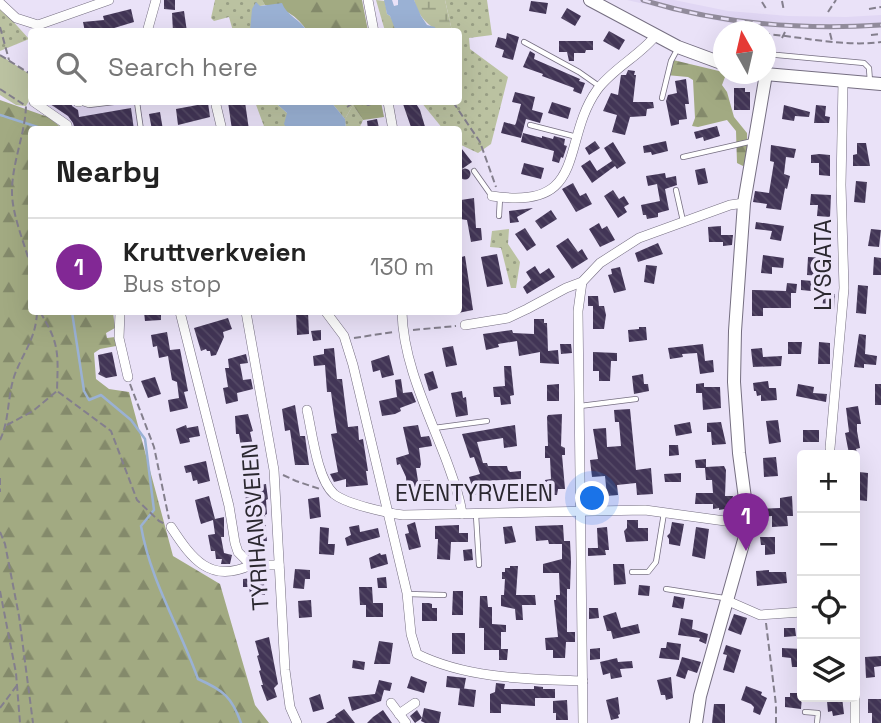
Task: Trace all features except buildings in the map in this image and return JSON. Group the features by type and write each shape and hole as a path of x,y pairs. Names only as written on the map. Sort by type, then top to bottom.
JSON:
{"street":[{"path":"0,3 16,18 38,25 109,0"},
{"path":"148,28 156,0"},
{"path":"368,0 373,28"},
{"path":"590,0 678,47 713,60"},
{"path":"496,196 534,196 557,184 566,174 590,103 599,87 656,35"},
{"path":"776,75 875,84"},
{"name":"LYSGATA","path":"830,448 844,288 841,185 843,81"},
{"path":"696,723 700,696 745,541 747,524 738,444 734,366 744,203 764,84"},
{"path":"38,105 67,126"},
{"path":"216,105 221,126"},
{"path":"389,105 392,126"},
{"path":"465,325 508,318 582,282 590,272 621,248 650,234 730,205 744,203"},
{"path":"582,282 579,311 579,406 583,723"},
{"path":"120,315 119,338 128,377"},
{"path":"181,315 238,552 251,565"},
{"name":"TYRIHANSVEIEN","path":"248,315 274,470 288,698 297,723"},
{"path":"328,315 346,341 407,593 411,635 417,654 481,674 583,681"},
{"path":"402,315 416,378 459,497 462,514"},
{"path":"307,410 322,473 334,494"},
{"name":"EVENTYRVEIEN","path":"334,494 386,513 403,515 664,512 747,524"},
{"path":"172,527 185,547 203,565 214,571 232,572 251,565 279,565"},
{"path":"728,600 750,612 765,615 797,612"},
{"path":"855,639 855,723"},
{"path":"391,703 406,723"},
{"path":"399,714 415,703"}],"lane":[{"path":"524,42 579,72 599,87"},
{"path":"662,98 671,61 678,47"},
{"path":"776,55 864,63 869,68 875,84"},
{"path":"137,105 140,126"},
{"path":"530,125 578,137"},
{"path":"682,157 754,141"},
{"path":"474,171 496,196 499,216"},
{"path":"676,190 683,222"},
{"path":"579,406 636,399"},
{"path":"435,428 487,421"},
{"path":"632,572 648,572 656,562 664,512"},
{"path":"476,514 479,565"},
{"path":"666,589 728,600"},
{"path":"407,593 444,595"},
{"path":"805,712 818,713 817,723"}],"path":[{"path":"828,12 836,0"},
{"path":"782,1 784,11"},
{"path":"762,2 767,10"},
{"path":"869,9 881,8"},
{"path":"0,27 10,61"},
{"path":"830,33 832,41"},
{"path":"776,34 866,44 881,42"},
{"path":"871,36 881,34"},
{"path":"0,55 28,72"},
{"path":"0,89 26,106 17,148 12,193 28,255"},
{"path":"455,105 480,142 496,196"},
{"path":"0,440 6,426 14,376 36,329 38,315"},
{"path":"41,315 51,329 58,349 58,391"},
{"path":"346,341 359,337 465,325"},
{"path":"128,377 154,447 172,527"},
{"path":"6,426 33,411 58,391"},
{"path":"58,391 111,431 136,500 159,521"},
{"path":"274,470 334,494"},
{"path":"0,478 0,492"},
{"path":"0,532 5,544 19,616 33,723"},
{"path":"0,591 18,684 20,723"},
{"path":"765,615 776,723"},
{"path":"0,708 18,684"}],"shaded area":[{"path":"627,0 674,0 728,11 788,16 881,15 881,27 776,27 776,21 719,21"},
{"path":"34,105 136,105 139,126 62,126"}],"green space":[{"path":"215,0 262,0 265,5 260,6 251,28 232,28 229,17 214,21 211,18"},
{"path":"262,0 362,0 367,28 305,28 289,13 265,5"},
{"path":"376,0 385,1 387,14 396,28 384,28"},
{"path":"414,0 445,0 451,28 434,28 417,9"},
{"path":"445,0 487,0 492,35 469,38 470,49 508,77 491,144 478,153 462,145 462,126 441,126 423,105 462,105 462,28 451,28"},
{"path":"0,7 28,39 0,51"},
{"path":"0,55 28,73 28,102 26,106 16,105 0,95"},
{"path":"669,59 713,70 713,84 722,84 734,117 747,133 748,164 743,166 737,163 736,131 727,120 692,126 695,118 693,80 666,75"},
{"path":"0,100 48,117 59,126 28,126 28,315 113,315 115,328 106,333 107,338 115,337 116,346 94,353 96,379 109,389 129,392 173,556 220,584 255,705 269,723 0,723"},
{"path":"256,105 278,105 287,113 287,126 264,126"},
{"path":"333,105 353,105 345,119"},
{"path":"353,105 363,120 360,126 346,126 345,119"},
{"path":"353,105 382,105 384,117 363,120"},
{"path":"509,229 508,244 520,262 516,288 511,288 501,248 490,247 492,231"}],"water":[{"path":"384,0 392,0 394,6 398,5 398,0 414,0 427,25 435,28 395,28 387,14"},
{"path":"256,2 260,6 282,3 304,28 250,28 252,9"},
{"path":"278,105 333,105 345,119 346,126 285,126 287,113"}],"waterway":[{"path":"0,115 34,126"},
{"path":"72,315 84,391 89,400 101,395 131,420 145,439 154,510 141,526 158,585 198,679 226,695 241,723"}],"railway":[{"path":"643,0 731,20 791,26 881,25"}],"place":[{"name":"Kruttverkveien","path":"746,551"}]}
